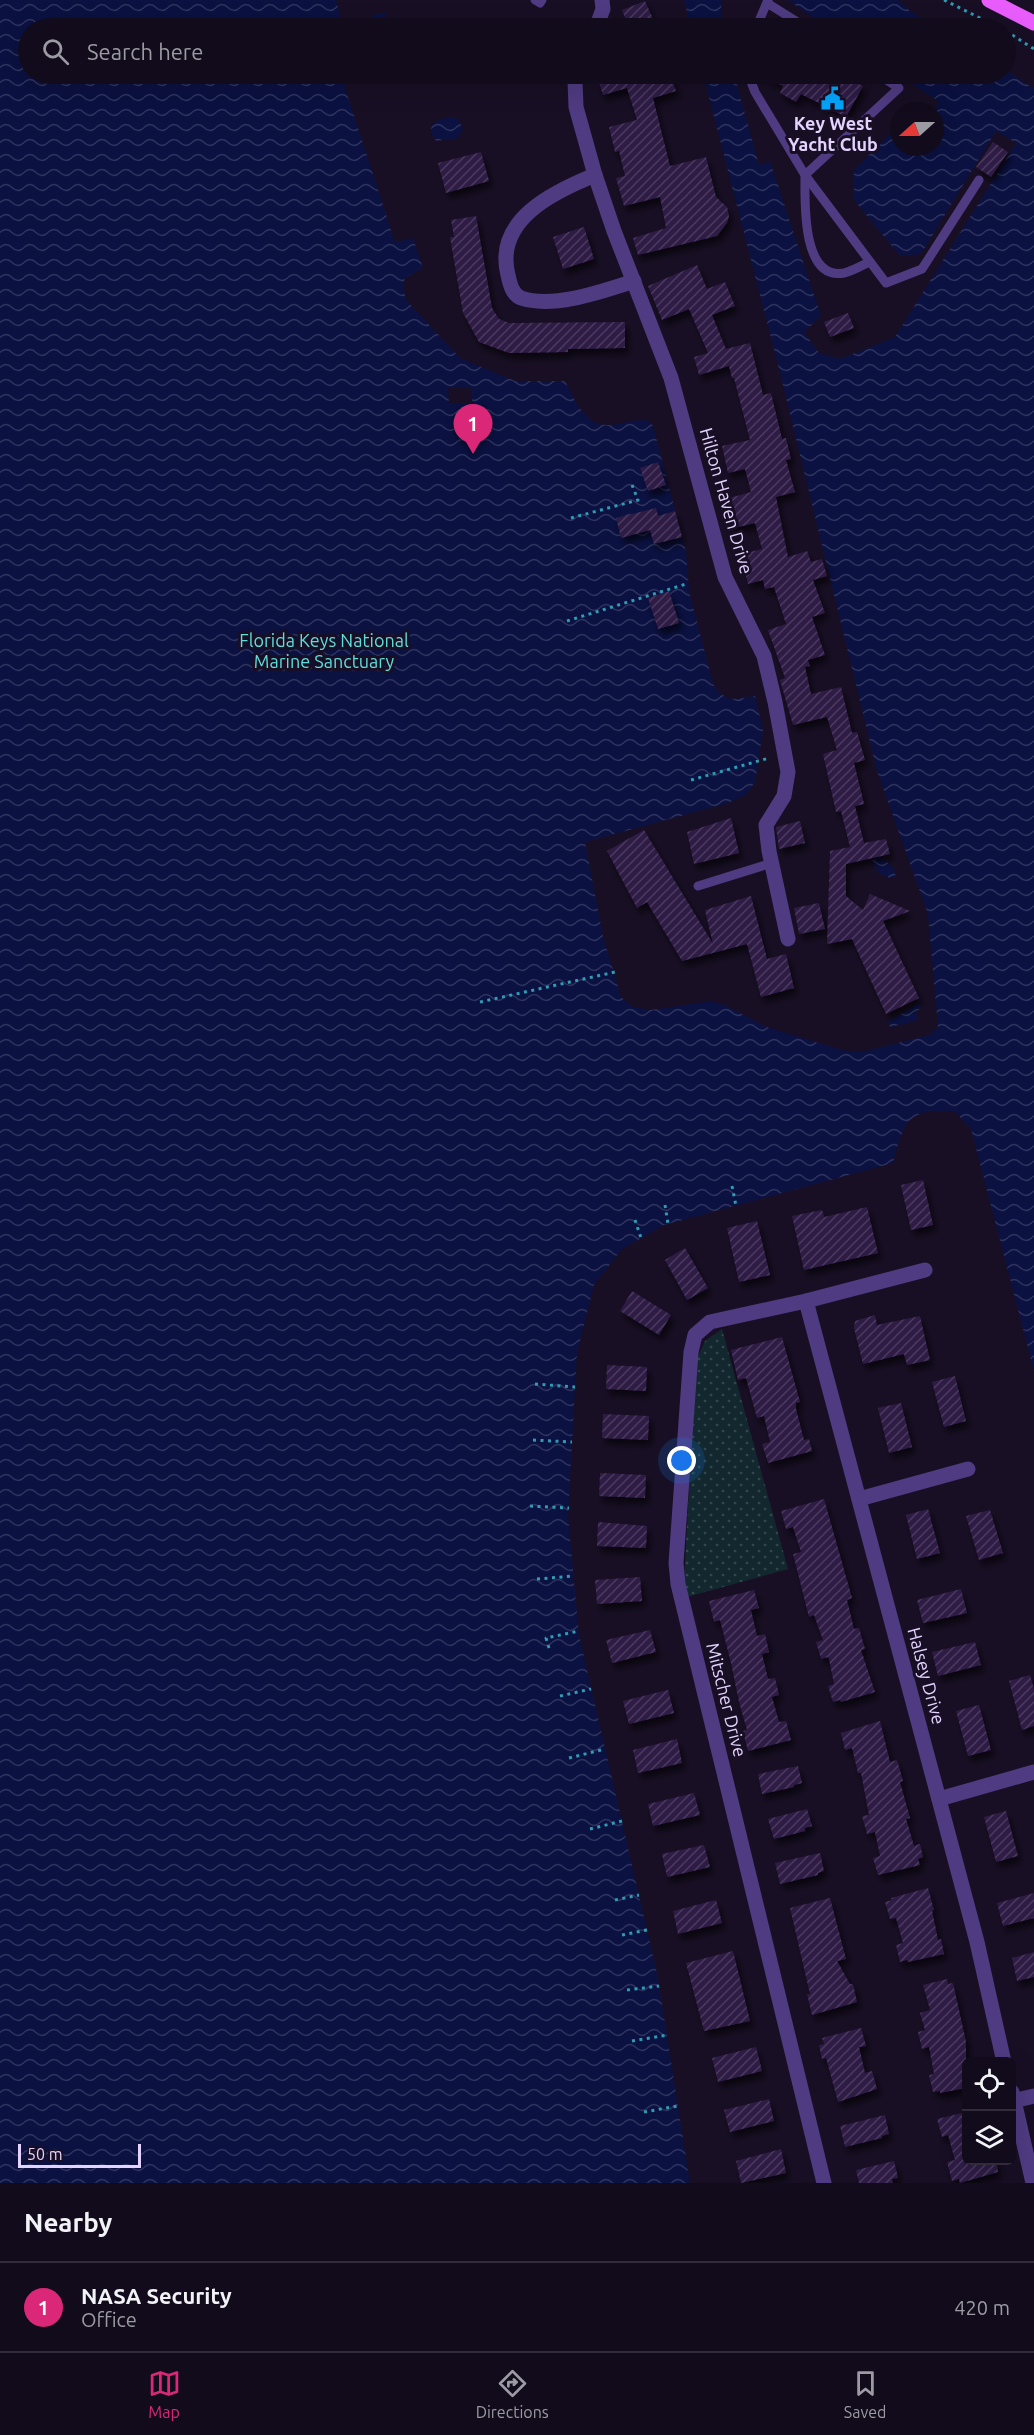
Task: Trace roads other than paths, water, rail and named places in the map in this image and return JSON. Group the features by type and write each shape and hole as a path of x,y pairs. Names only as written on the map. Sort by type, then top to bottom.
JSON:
{"main road":[{"path":"989,0 1034,23"}],"street":[{"path":"600,18 603,9 602,0"},
{"name":"Hilton Haven Drive","path":"576,84 576,108 595,175 614,231 671,378 725,577 764,656 788,772 784,796 766,825 789,939"},
{"path":"595,175 558,190 527,213 506,243 504,261 511,289 519,297 539,300 584,297 634,281"},
{"name":"Mitscher Drive","path":"824,2183 678,1584 676,1563 690,1352 695,1335 710,1322 806,1301 925,1270"},
{"name":"Halsey Drive","path":"806,1301 977,1942 1003,2057"},
{"path":"859,1498 968,1469"},
{"path":"939,1799 1034,1772"},
{"path":"1016,2096 1034,2096"},
{"path":"1016,2111 1033,2183"}],"lane":[{"path":"535,0 540,3 542,0"},
{"path":"760,18 767,1 792,18"},
{"path":"752,84 805,175 886,283 922,269 979,180"},
{"path":"870,262 843,273 835,273 826,269 814,257 805,219 805,175 899,88 893,84"},
{"path":"698,886 772,863"}],"water":[{"name":"Florida Keys National Marine Sanctuary","path":"0,0 336,0 341,18 18,18 18,84 345,84 395,242 413,238 423,268 405,278 403,285 406,300 460,358 515,381 565,381 584,413 597,423 606,425 649,421 653,426 686,552 689,591 713,684 722,695 731,699 755,696 763,730 755,782 746,795 728,803 585,842 603,936 621,997 633,1007 651,1010 711,1001 727,1006 764,1026 842,1050 862,1052 929,1035 938,1027 928,914 877,771 778,365 706,84 737,84 759,165 770,161 821,316 804,332 819,353 840,359 895,337 1016,143 996,131 921,254 900,256 854,200 854,170 890,134 890,156 944,156 944,102 940,102 912,84 1016,84 1016,77 1034,89 1034,1371 971,1129 955,1112 939,1111 927,1112 910,1120 901,1137 893,1163 664,1225 621,1250 594,1285 577,1353 568,1516 579,1635 658,1978 690,2183 0,2183"},
{"path":"684,0 721,0 722,18 688,18"},
{"path":"788,0 898,0 922,18 814,18"},
{"path":"386,12 384,18 370,18"},
{"path":"452,117 458,119 463,129 458,138 436,141 431,133 432,125 437,121"},
{"path":"879,857 891,865 896,873 894,878 883,875 875,868 871,861"},
{"path":"919,1003 921,1008 916,1012 918,1020 890,1027 888,1022"}],"place":[{"name":"Key West Yacht Club","path":"833,98"},
{"name":"NASA Security","path":"473,454"}]}
